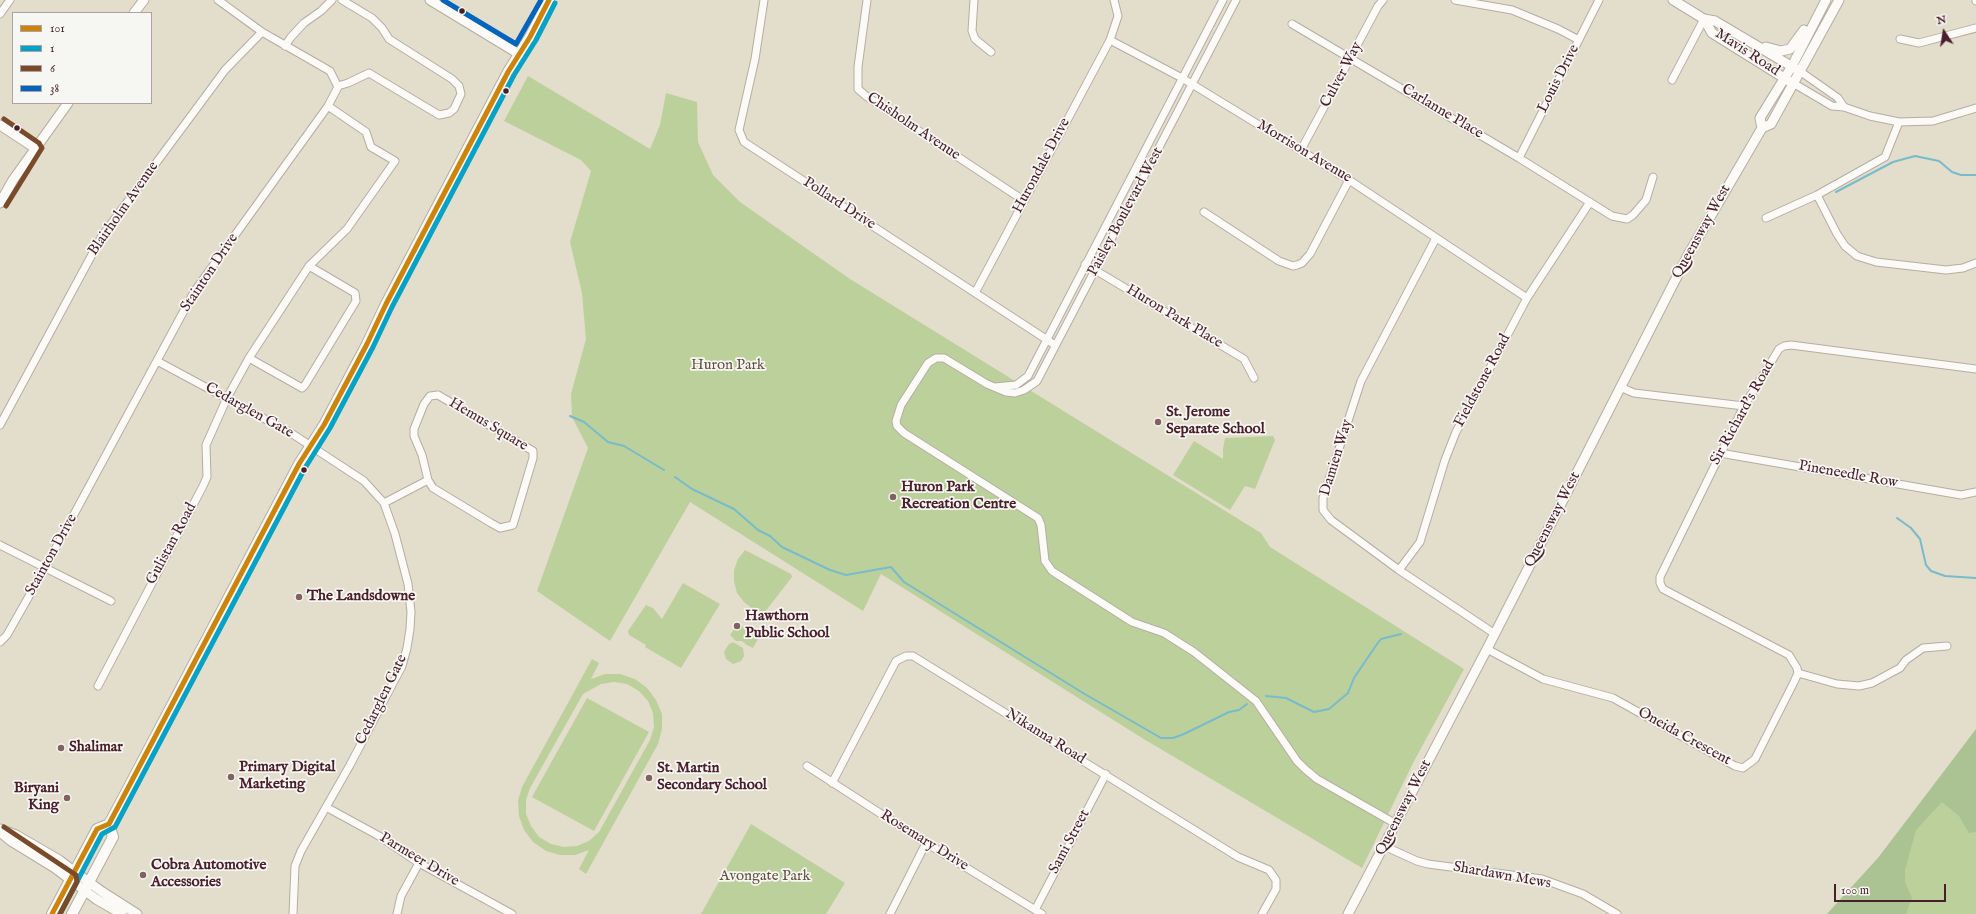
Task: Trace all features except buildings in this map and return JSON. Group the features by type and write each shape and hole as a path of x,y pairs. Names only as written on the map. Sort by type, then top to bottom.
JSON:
{"main road":[{"path":"52,914 96,829 109,824 299,464 324,426 360,358 478,127 549,0"},
{"path":"72,914 113,837 109,824"}],"street":[{"path":"0,14 10,0"},
{"path":"135,12 144,0"},
{"path":"218,0 262,32 330,71 338,86 369,73 440,115 449,113 454,108 461,94 458,86 452,79 389,39 382,28 372,18 342,0"},
{"path":"285,46 291,36 304,23 321,11 332,0"},
{"path":"430,0 519,54"},
{"name":"Pollard Drive","path":"764,0 755,59 739,130 744,142 1055,345"},
{"name":"Chisholm Avenue","path":"867,0 858,67 858,89 866,96 1023,200"},
{"path":"974,0 972,31 975,39 991,52"},
{"path":"1110,40 1118,16 1114,0"},
{"name":"Paisley Boulevard West","path":"993,387 1016,385 1024,379 1086,264 1223,0"},
{"name":"Paisley Boulevard West","path":"1236,0 1039,377 1029,388 1011,393 993,387 944,358 932,360 898,410 896,418 897,426 904,433 1038,518 1041,525 1045,562 1052,571 1132,622 1164,633 1194,652 1256,701 1297,761 1305,769 1317,779 1396,824"},
{"name":"Culver Way","path":"1301,150 1352,58 1378,6 1383,0"},
{"path":"1455,0 1512,10 1558,29 1579,40"},
{"name":"Louis Drive","path":"1519,158 1599,0"},
{"name":"Mavis Road","path":"1673,0 1704,19 1715,20 1800,72"},
{"name":"Queensway West","path":"1348,914 1495,634 1688,255 1762,128 1771,124 1839,0"},
{"path":"1752,43 1781,52 1790,49 1799,40 1813,16 1826,1"},
{"name":"Queensway West","path":"1762,128 1760,118 1792,66 1826,1"},
{"path":"1672,80 1704,19"},
{"name":"Mavis Road","path":"1704,19 1712,33 1793,83"},
{"name":"Carlanne Place","path":"1292,24 1352,58 1519,158 1612,216 1627,219 1646,200 1653,177"},
{"path":"1900,39 1919,43 1976,28"},
{"name":"Blairholm Avenue","path":"0,425 102,236 225,70 262,32"},
{"name":"Hurondale Drive","path":"975,293 1023,200 1110,40"},
{"name":"Morrison Avenue","path":"1110,40 1182,78 1301,150 1527,298"},
{"path":"1800,72 1838,98 1844,107"},
{"path":"1793,83 1832,106 1844,107 1870,116 1899,122 1934,121 1976,108"},
{"name":"Stainton Drive","path":"0,642 7,635 45,568 194,292 328,106 335,95 338,86"},
{"path":"0,203 13,180 67,104"},
{"name":"Gulistan Road","path":"98,686 203,486 207,477 206,445 227,398 249,358 309,266 347,229 395,161 372,147 366,132 328,106"},
{"path":"1766,218 1817,195 1885,157 1899,122"},
{"path":"0,125 35,148"},
{"path":"1204,212 1279,261 1293,266 1302,263 1310,254 1349,180"},
{"path":"1817,195 1837,234 1845,246 1857,256 1876,262 1946,270 1963,268 1976,263"},
{"name":"Fieldstone Road","path":"1399,570 1420,542 1445,460 1456,432 1527,298 1590,202"},
{"name":"Damien Way","path":"1436,238 1361,381 1323,498 1323,510 1331,520 1399,570 1495,634"},
{"name":"Huron Park Place","path":"1086,264 1244,359 1254,378"},
{"path":"249,358 302,388 305,385 356,301 355,293 309,266"},
{"name":"Sir Richard's Road","path":"1798,673 1794,661 1789,655 1662,589 1660,577 1744,406 1779,348 1784,346 1791,345 1976,369"},
{"name":"Cedarglen Gate","path":"158,361 227,398 310,446 358,477 384,503 395,534 410,594 411,612 407,648 402,666 384,702 301,851 295,866 293,914"},
{"path":"1620,387 1634,394 1744,406"},
{"name":"Hemus Square","path":"438,395 533,451 533,458 513,525 507,528 500,528 490,523 455,502 433,488 428,480 422,455 414,436 414,429 424,404 430,396 438,395"},
{"name":"Pineneedle Row","path":"1720,453 1961,495 1976,492"},
{"path":"384,503 428,480"},
{"path":"0,545 111,601"},
{"path":"1798,673 1837,684 1859,686 1872,683 1900,668 1906,660 1923,648 1947,646"},
{"name":"Oneida Crescent","path":"1487,649 1543,679 1613,698 1735,766 1743,768 1755,759 1798,673"},
{"name":"Nikanna Road","path":"832,783 896,661 906,656 913,656 1238,857 1269,870 1276,880 1276,889 1262,914"},
{"name":"Rosemary Drive","path":"807,766 926,843 1042,914"},
{"name":"Sami Street","path":"1035,910 1106,774"},
{"name":"Parmeer Drive","path":"326,807 379,836 419,863 512,914"},
{"path":"0,830 16,835 59,860 72,875 122,914"},
{"path":"890,914 926,843"},
{"name":"Shardawn Mews","path":"1384,846 1417,861 1428,864 1542,879 1582,894 1617,914"},
{"path":"397,914 401,896 419,863"},
{"path":"87,886 136,914"}],"green space":[{"name":"Huron Park","path":"528,76 650,149 660,125 666,93 697,102 698,142 713,175 740,202 850,279 1261,533 1270,547 1464,669 1413,763 1362,868 1142,738 881,574 863,611 690,502 610,641 537,591 588,448 572,417 571,394 586,339 582,293 570,242 591,171 581,160 504,121"},
{"path":"1273,436 1275,440 1255,489 1245,486 1230,510 1173,475 1194,441 1223,459 1225,438"},
{"path":"745,550 791,574 792,577 764,613 753,609 744,602 737,593 734,581 734,570 738,559"},
{"path":"683,583 720,604 681,668 645,647 646,645 629,635 628,631 646,605 653,608 662,619"},
{"path":"737,625 742,626 750,633 756,635 755,637 758,639 753,648 742,641 736,641 730,635"},
{"path":"733,642 743,648 744,656 741,661 733,664 726,659 724,652 729,644"},
{"path":"592,659 599,663 591,679 605,674 620,674 635,679 647,688 656,700 662,714 662,729 658,744 586,874 579,869 589,850 575,855 560,855 546,851 533,842 524,830 519,816 518,801 522,787","holes":["614,682 627,684 639,691 648,701 653,713 654,727 650,740 599,832 589,841 577,846 564,847 551,844 539,837 531,826 526,814 526,800 530,788 583,694 601,684"]},
{"path":"587,698 649,732 594,831 532,797"},
{"path":"1976,729 1976,832 1969,833 1959,816 1942,802 1916,830 1905,870 1905,882 1912,898 1906,914 1827,914 1878,858"},
{"path":"1976,751 1976,914 1827,914 1878,858 1908,819"},
{"name":"Avongate Park","path":"751,824 845,883 826,914 701,914"}],"waterway":[{"path":"1836,192 1893,162 1915,156 1939,161 1952,172 1961,175 1976,175"},
{"path":"570,416 584,422 608,442 624,446 664,470"},
{"path":"675,477 692,489 734,509 758,530 770,536 782,547 830,570 846,575 891,567 904,582 1083,693 1161,738 1173,738 1184,734 1229,712 1239,710 1247,704"},
{"path":"1897,518 1911,528 1920,539 1926,565 1931,571 1945,576 1976,578"},
{"path":"1266,696 1286,698 1314,712 1329,709 1348,693 1354,678 1381,639 1401,634"}],"transit line":[{"name":"38","path":"443,0 516,44 541,0"},
{"name":"101","path":"52,914 97,829 109,824 299,464 324,425 367,344 386,304 508,72 530,37 549,0"},
{"name":"1","path":"60,914 102,834 115,827 305,468 330,428 373,347 392,307 514,75 536,40 555,3"},
{"name":"6","path":"4,119 39,143 42,148 6,206"},
{"name":"6","path":"4,827 76,875 77,882 60,914"}],"place":[{"name":"St. Jerome Separate School","path":"1158,422"},
{"name":"Huron Park Recreation Centre","path":"893,497"},
{"name":"The Landsdowne","path":"299,597"},
{"name":"Hawthorn Public School","path":"737,626"},
{"name":"Shalimar","path":"61,748"},
{"name":"Primary Digital Marketing","path":"231,777"},
{"name":"St. Martin Secondary School","path":"649,778"},
{"name":"Biryani King","path":"67,798"},
{"name":"Cobra Automotive Accessories","path":"143,875"}]}
